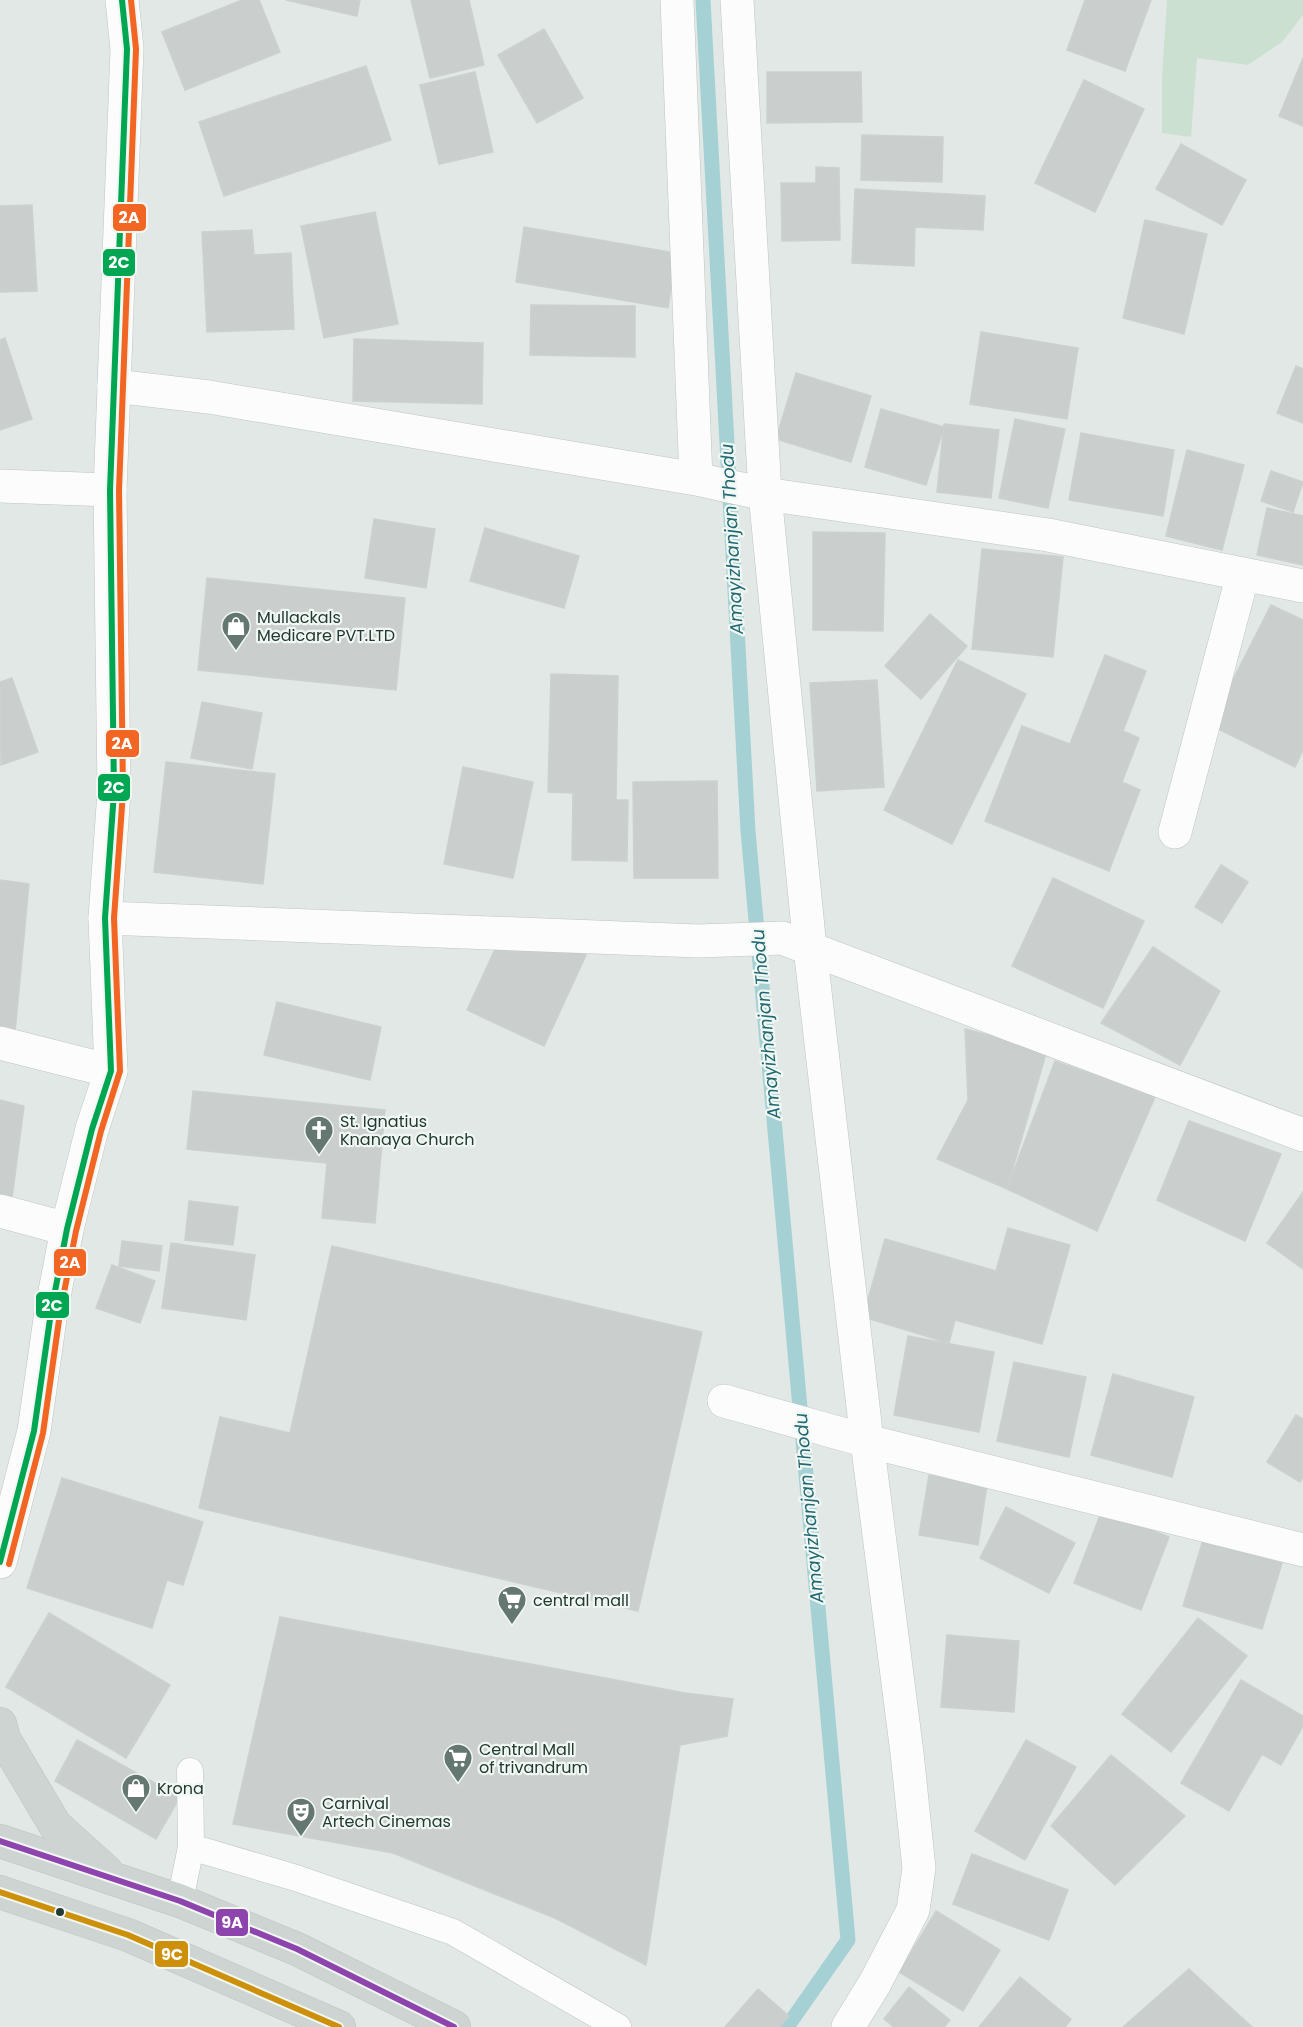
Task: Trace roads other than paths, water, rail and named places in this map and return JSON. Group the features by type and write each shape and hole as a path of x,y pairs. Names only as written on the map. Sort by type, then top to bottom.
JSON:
{"main road":[{"path":"0,1724 4,1739 55,1825 115,1879"},
{"path":"0,1841 180,1901 297,1949 454,2027"},
{"path":"0,1892 128,1935 339,2027"}],"street":[{"path":"0,1562 33,1431 51,1312 67,1229 92,1129 111,1071 105,918 114,792 110,490 127,49 122,0"},
{"path":"677,0 696,479"},
{"path":"737,0 765,494 796,943 867,1441 907,1753 919,1868 913,1910 875,1983 848,2027"},
{"path":"114,386 209,397 696,479 765,494 1048,535 1303,586"},
{"path":"0,486 110,490"},
{"path":"1175,832 1243,573"},
{"path":"105,918 796,943 1303,1135"},
{"path":"0,1043 111,1071"},
{"path":"0,1211 67,1229"},
{"path":"724,1401 867,1441 1303,1550"}],"lane":[{"path":"180,1901 191,1847 190,1771"},
{"path":"191,1847 296,1878 453,1932 618,2027"}],"waterway":[{"name":"Amayizhanjan Thodu","path":"703,0 748,831 848,1940 787,2027"}],"place":[{"name":"Mullackals Medicare PVT.LTD","path":"236,652"},
{"name":"St. Ignatius Knanaya Church","path":"319,1156"},
{"name":"central mall","path":"512,1626"},
{"name":"Central Mall of trivandrum","path":"458,1784"},
{"name":"Krona","path":"136,1814"},
{"name":"Carnival Artech Cinemas","path":"301,1838"}]}
